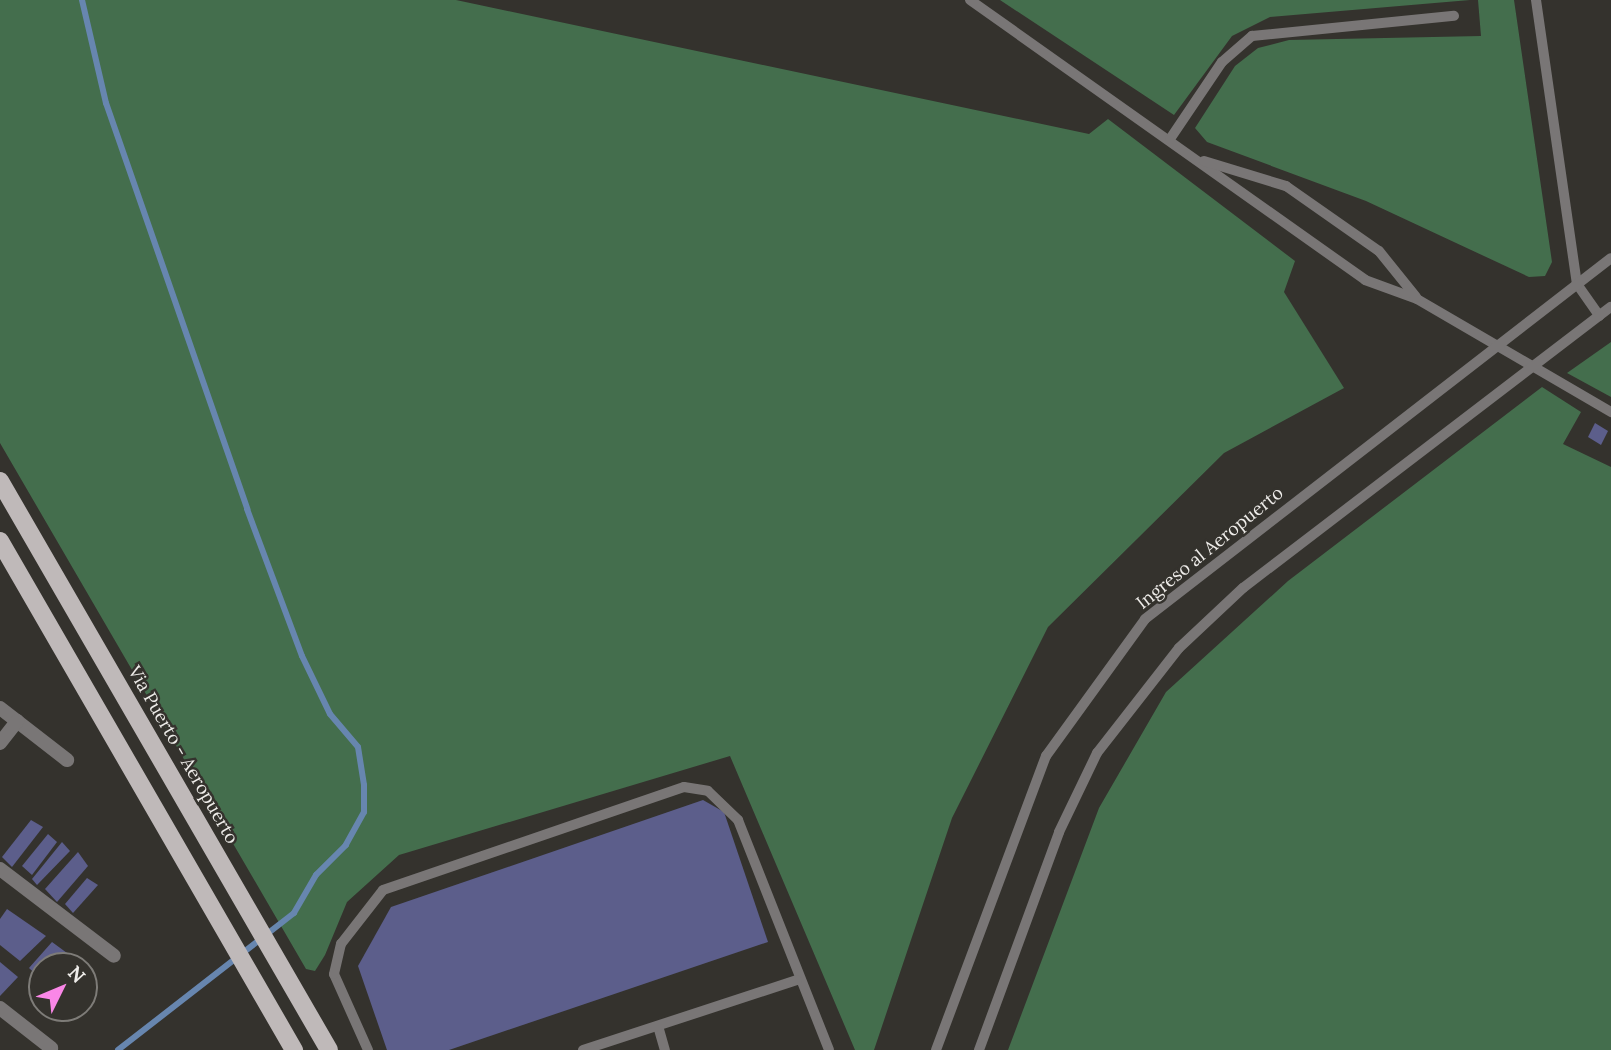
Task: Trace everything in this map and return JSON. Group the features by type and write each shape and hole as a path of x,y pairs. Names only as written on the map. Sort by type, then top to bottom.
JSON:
{"main road":[{"name":"Via Puerto - Aeropuerto","path":"0,481 329,1050"},
{"path":"0,541 294,1050"}],"street":[{"path":"0,708 67,760"},
{"path":"0,743 17,721"},
{"path":"0,869 114,956"},
{"path":"0,1008 51,1048"}],"lane":[{"path":"970,0 1200,160 1365,280 1417,299 1528,368 1611,412"},
{"path":"1536,0 1577,284 1599,316"},
{"path":"1170,139 1222,62 1252,36 1454,16"},
{"path":"1200,160 1286,186 1379,251 1417,299"},
{"name":"Ingreso al Aeropuerto","path":"936,1050 1046,756 1108,666 1145,619 1491,346 1611,258"},
{"path":"979,1050 1059,832 1097,753 1145,689 1243,588 1611,307"},
{"path":"368,1050 334,974 341,944 383,890 684,787 708,791 738,820 797,980 829,1050"},
{"path":"583,1050 797,980"},
{"path":"658,1026 665,1050"}],"green space":[{"path":"0,0 456,0 1089,134 1108,119 1295,261 1284,292 1344,388 1224,453 1048,627 952,818 874,1050 855,1050 730,756 399,855 347,902 325,955 315,971 306,969 0,443"},
{"path":"1000,0 1470,0 1270,17 1232,36 1174,115"},
{"path":"1478,0 1514,0 1552,262 1545,276 1529,277 1366,201 1207,142 1195,128 1235,66 1258,48 1289,40 1481,36"},
{"path":"1611,342 1611,397 1567,373"},
{"path":"1542,387 1581,412 1563,444 1611,467 1611,1050 1008,1050 1099,808 1166,692 1288,581"}],"building":[{"path":"1595,423 1608,431 1601,445 1588,437"},
{"path":"703,800 724,812 768,942 449,1050 387,1050 358,966 391,907"},
{"path":"31,820 43,827 12,867 2,857"},
{"path":"48,834 57,842 32,875 22,866"},
{"path":"62,842 70,851 37,885 32,879"},
{"path":"78,852 88,866 57,902 45,889"},
{"path":"87,878 98,885 73,913 65,904"},
{"path":"7,909 46,936 20,961 0,945 0,919"},
{"path":"52,942 66,952 43,952"},
{"path":"0,962 18,977 0,996"}],"waterway":[{"path":"82,0 106,103 247,509 302,656 330,714 358,747 364,785 364,812 346,845 316,875 294,913 118,1050"}]}
